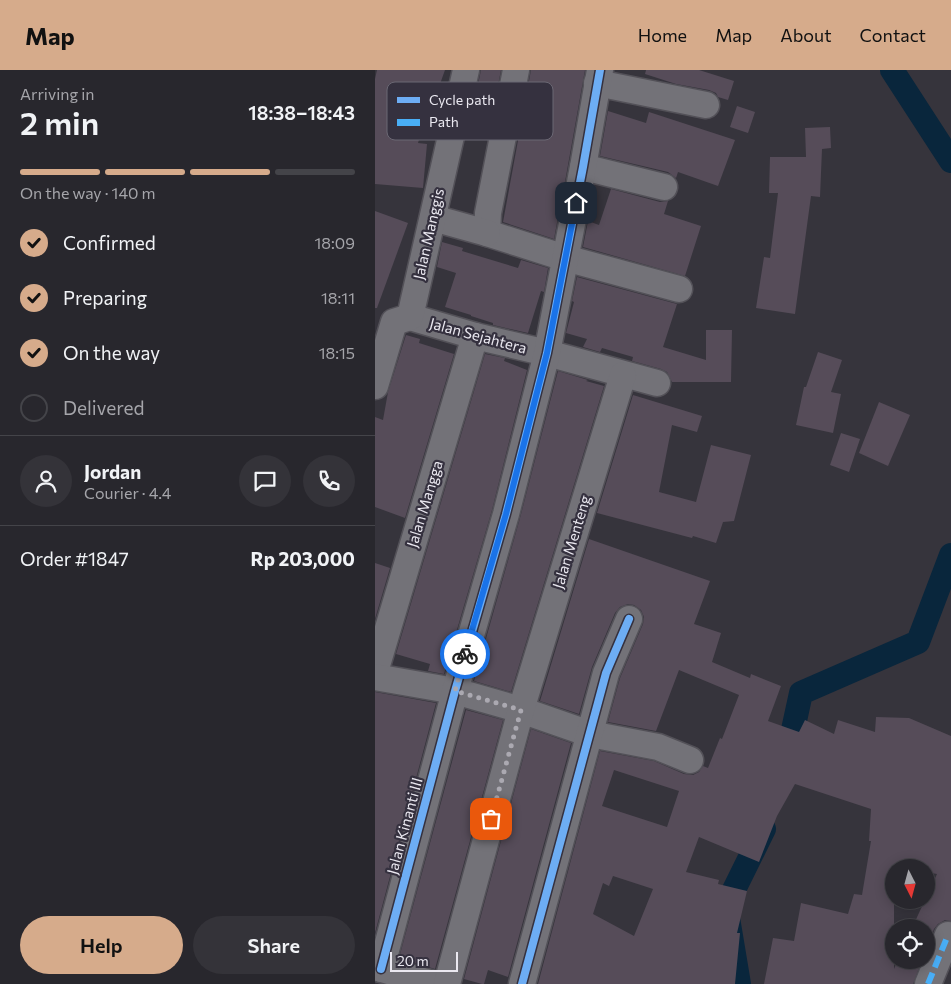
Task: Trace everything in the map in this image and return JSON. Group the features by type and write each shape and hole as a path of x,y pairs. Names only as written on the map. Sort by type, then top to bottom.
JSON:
{"street":[{"path":"599,76 706,105"},
{"name":"Jalan Sejahtera","path":"547,353 599,76"},
{"name":"Jalan Manggis","path":"375,386 393,318 433,218 450,140"},
{"path":"487,233 503,140"},
{"path":"583,167 664,188"},
{"path":"433,218 565,258 679,289"},
{"name":"Jalan Sejahtera","path":"393,318 547,353 657,383"},
{"name":"Jalan Mangga","path":"375,672 475,336"},
{"name":"Jalan Kinanti III","path":"378,968 506,514 547,353"},
{"name":"Jalan Menteng","path":"447,984 521,710 623,375"},
{"path":"523,984 606,673 629,619"},
{"path":"375,677 455,691 521,710 590,734 658,747 690,760"},
{"path":"928,984 948,935"},
{"path":"378,968 433,984"}],"building":[{"path":"377,70 445,70 441,82 387,82 387,140 419,140 418,143 427,144 423,188 375,184 375,79"},
{"path":"481,70 501,70 499,82 479,82"},
{"path":"531,70 585,70 563,193 557,212 559,212 554,239 503,222 518,140 553,140 553,82 529,82"},
{"path":"646,70 699,70 734,81 728,100 718,97 716,93 709,90 676,84 645,74"},
{"path":"737,106 755,112 748,133 730,127"},
{"path":"608,111 646,123 649,112 735,140 718,186 678,172 676,178 668,172 600,156"},
{"path":"830,127 831,148 822,149 820,197 811,196 795,314 756,308 764,257 770,258 778,193 769,193 770,157 806,157 805,128"},
{"path":"611,189 660,202 668,201 664,214 701,226 685,276 583,247 588,221 599,225"},
{"path":"375,211 408,223 377,308 375,308"},
{"path":"442,242 463,248 462,251 518,268 521,260 548,268 544,292 541,291 528,333 493,325 493,323 445,307 456,273 437,267"},
{"path":"577,277 677,304 663,347 706,360 706,330 732,330 731,382 672,382 667,372 632,361 633,357 602,348 600,352 583,347 587,339 566,333 574,302 572,301"},
{"path":"406,335 420,339 419,343 454,354 405,518 375,507 375,417 383,420 388,392"},
{"path":"818,352 842,360 831,392 841,394 833,433 796,425 804,387 806,387"},
{"path":"485,354 505,358 504,361 527,370 492,510 444,674 428,671 430,664 396,654"},
{"path":"558,371 604,386 511,692 474,681 520,518"},
{"path":"633,395 702,416 697,432 672,425 659,492 696,502 711,445 751,455 734,521 723,522 716,543 597,513"},
{"path":"879,402 910,415 888,466 859,453"},
{"path":"841,433 860,439 849,472 830,465"},
{"path":"589,539 710,581 694,624 721,633 712,662 750,678 751,674 781,686 768,721 799,732 805,720 834,734 838,720 875,732 876,717 909,718 951,736 951,921 945,920 935,928 935,919 916,919 921,909 935,909 935,878 937,874 935,874 935,859 885,859 885,909 894,909 894,919 885,919 885,969 919,969 913,984 764,984 773,938 794,941 801,903 848,914 854,894 862,895 871,841 869,841 871,809 795,784 777,816 759,862 699,837 686,872 719,880 718,884 747,891 737,933 740,933 735,984 538,984 600,751 654,761 684,774 693,775 699,772 703,766 708,768 720,738 722,739 739,695 679,670 656,731 608,722 620,678 643,624 644,617 641,610 634,605 628,604 620,607 615,613 592,667 579,714 540,701","holes":["614,770 679,791 667,827 602,806","613,876 653,889 634,936 593,914 603,883 609,886"]},
{"path":"375,563 390,568 375,619"},
{"path":"375,692 436,703 375,933"},
{"path":"466,710 503,720 435,969 399,958"},
{"path":"531,729 571,743 508,977 488,970 484,984 482,984 464,979"}],"waterway":[{"path":"892,70 951,161"},
{"path":"786,762 801,693 918,642 951,555"},
{"path":"739,984 726,906 764,829"}],"marked path":[{"path":"928,984 948,935"}],"cycle path":[{"path":"381,969 455,691 506,514 547,353 600,70"},
{"path":"522,984 606,673 629,619"}],"way so far":[{"path":"465,654 455,691 521,710 491,819"}],"route":[{"path":"465,654 506,514 547,353 576,203"}]}
